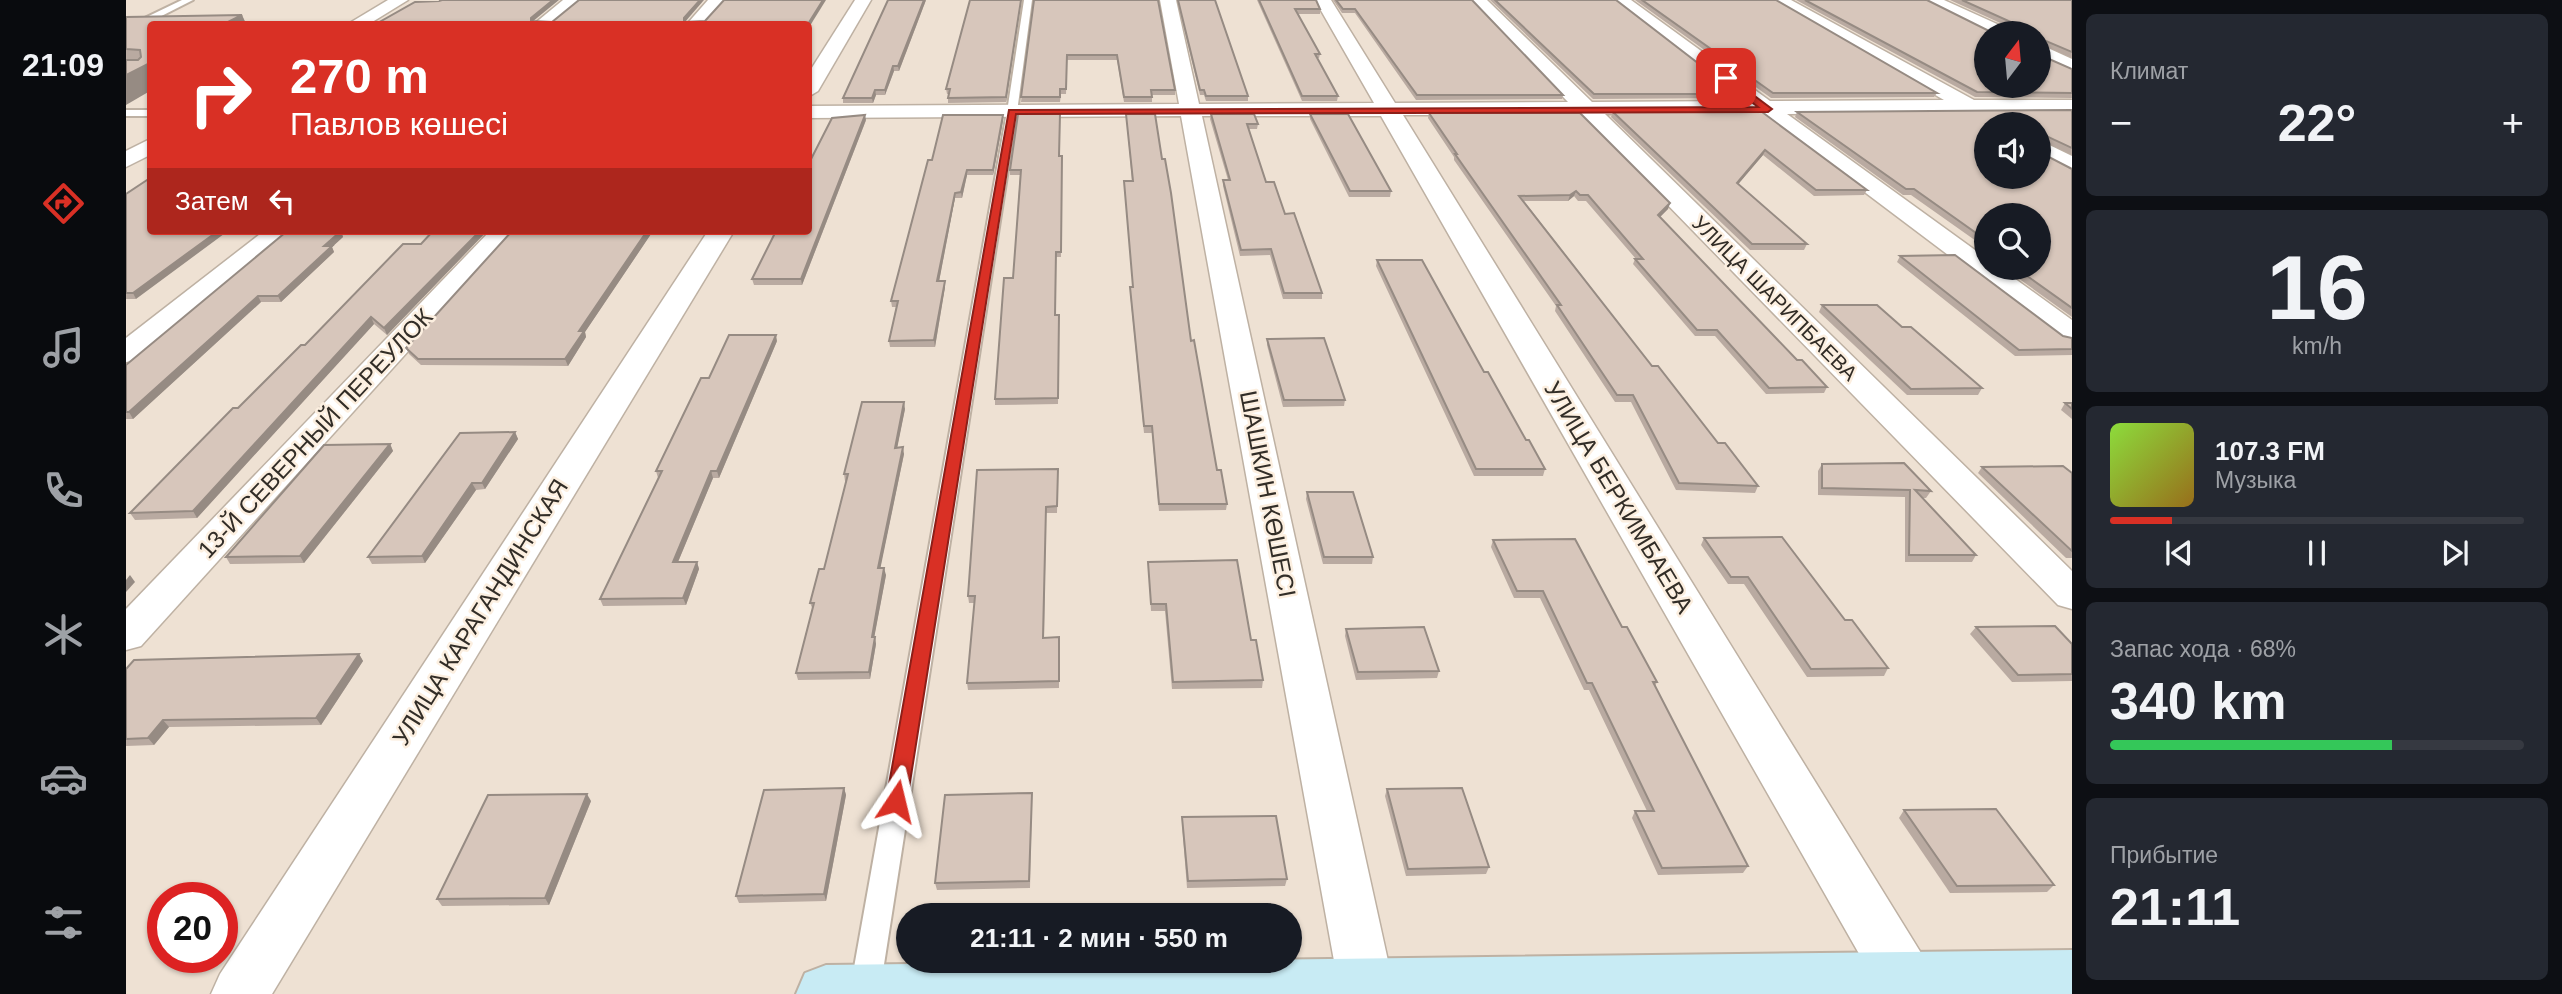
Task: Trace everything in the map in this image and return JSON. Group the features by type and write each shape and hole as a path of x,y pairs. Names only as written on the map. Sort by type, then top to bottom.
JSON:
{"main road":[{"path":"826,994 1366,988 1911,988 2072,979"}],"street":[{"path":"362,21 400,0"},
{"path":"545,21 573,0"},
{"path":"698,21 717,0"},
{"path":"812,84 863,0"},
{"name":"ШАШКИН КӨШЕСІ","path":"1168,0 1366,988"},
{"name":"УЛИЦА БЕРКИМБАЕВА","path":"1323,0 1911,988"},
{"name":"УЛИЦА ШАРИПБАЕВА","path":"1478,0 2072,595"},
{"path":"1620,0 2072,334"},
{"path":"1779,0 1981,112"},
{"path":"1931,0 1976,21"},
{"path":"2051,56 2072,66"},
{"path":"812,112 2072,106"},
{"path":"126,160 147,148"},
{"path":"2051,154 2072,166"},
{"path":"126,353 275,235"},
{"name":"13-Й СЕВЕРНЫЙ ПЕРЕУЛОК","path":"126,635 500,235"},
{"name":"УЛИЦА КАРАГАНДИНСКАЯ","path":"240,994 717,235"}],"lane":[{"path":"148,21 189,0"},
{"path":"864,994 1012,112 1027,0"},
{"path":"126,32 147,21"},
{"path":"126,32 147,33"},
{"path":"126,113 147,113"}],"building":[{"path":"553,0 531,18 531,21 381,21 415,2"},
{"path":"579,0 700,0 684,21 553,21"},
{"path":"724,0 823,0 810,21 705,21"},
{"path":"888,0 924,0 898,66 893,66 885,90 875,90 872,98 843,98"},
{"path":"970,0 1021,0 1006,97 948,98 950,89 946,89"},
{"path":"1034,0 1158,0 1175,90 1151,90 1152,97 1124,97 1117,55 1067,55 1066,89 1060,89 1060,97 1021,97"},
{"path":"1178,0 1215,0 1248,96 1206,96 1204,90 1200,90"},
{"path":"1259,0 1316,0 1320,9 1295,9 1320,54 1315,54 1338,96 1302,96"},
{"path":"1336,0 1472,0 1563,95 1417,95 1355,9 1343,9"},
{"path":"1495,0 1616,0 1738,94 1594,94"},
{"path":"1642,0 1776,0 1937,93 1773,93"},
{"path":"1805,0 1927,0 1974,24 1974,90"},
{"path":"1962,0 2072,0 2072,52 2051,43 2051,21 2009,21"},
{"path":"242,15 230,21 147,21 147,64 126,75 126,60 138,60 141,57 140,50 126,49 126,17"},
{"path":"2051,60 2072,69 2072,93 2051,93"},
{"path":"2072,110 2072,148 2051,138 2051,112 1974,112 1974,189 2051,189 2051,158 2072,169 2072,308 2033,280 2051,280 2051,203 1974,203 1974,232 1914,189 1906,189 1797,112"},
{"path":"1613,112 1762,112 1867,190 1816,190 1765,150 1737,183 1807,244 1752,244"},
{"path":"1429,113 1580,113 1670,203 1658,215 1797,360 1802,360 1827,387 1769,388 1717,330 1697,330 1635,259 1643,259 1588,195 1580,195 1576,191 1570,195 1519,196 1652,366 1658,366 1718,443 1725,443 1758,486 1679,483 1633,395 1617,395 1557,305 1561,305"},
{"path":"1018,114 1060,114 1061,252 1056,252 1055,315 1059,315 1058,398 995,399 1004,278 1013,278 1021,170 1010,170"},
{"path":"1126,114 1155,114 1171,193 1191,341 1194,340 1217,470 1221,470 1227,504 1159,504 1152,426 1144,426 1130,287 1133,287 1124,181 1133,181"},
{"path":"1211,114 1254,114 1258,124 1247,124 1266,182 1274,182 1285,214 1294,213 1322,293 1284,293 1271,249 1241,250 1223,180 1230,180"},
{"path":"1310,114 1348,114 1391,191 1350,191"},
{"path":"865,115 801,279 752,279 774,235 812,235 812,157 832,118"},
{"path":"943,115 1003,115 993,170 967,170 961,192 955,193 937,281 945,281 934,340 889,341 898,301 891,301 928,160 932,160"},
{"path":"147,180 147,235 213,235 133,293 126,293 126,194"},
{"path":"282,235 336,235 324,246 332,246 278,296 258,296 129,412 126,412 126,365"},
{"path":"429,235 476,235 384,328 371,317 193,511 130,513 233,408 238,408 301,345 305,345 403,244 421,244"},
{"path":"508,235 644,235 579,331 584,331 565,359 418,359 406,348"},
{"path":"1955,255 1974,269 1974,280 1988,280 2063,336 2072,338 2072,349 2019,350 1900,256"},
{"path":"1377,260 1422,260 1484,372 1488,372 1545,469 1476,469"},
{"path":"1822,305 1877,305 1902,327 1911,327 1982,388 1911,389"},
{"path":"729,335 776,335 717,471 711,471 673,562 697,562 683,598 600,599 662,471 656,471 701,378 709,378"},
{"path":"1324,338 1345,400 1284,400 1267,339"},
{"path":"862,402 904,402 895,448 903,447 878,568 884,568 869,672 796,673 814,603 810,603 819,569 824,569 848,474 844,474"},
{"path":"515,432 482,483 472,483 422,556 368,557 460,433"},
{"path":"390,444 300,556 226,557 324,445"},
{"path":"1904,463 1931,491 1915,490 1976,555 1909,555 1910,490 1822,488 1822,464"},
{"path":"2063,466 2072,473 2072,551 1982,467"},
{"path":"1058,469 1057,506 1046,507 1043,638 1059,637 1059,681 967,683 975,596 968,596 977,470"},
{"path":"1307,492 1353,492 1373,557 1324,557"},
{"path":"1782,537 1845,620 1852,620 1888,668 1811,669 1748,577 1731,577 1704,538"},
{"path":"1575,539 1622,627 1627,627 1657,682 1653,682 1748,866 1662,868 1635,811 1654,811 1592,683 1587,683 1543,591 1517,591 1493,540"},
{"path":"1237,560 1251,640 1256,640 1263,680 1173,682 1166,604 1151,604 1148,562"},
{"path":"2055,626 2072,644 2072,674 2018,675 1976,627"},
{"path":"1424,627 1439,671 1358,672 1346,629"},
{"path":"359,654 316,718 163,720 148,738 126,739 126,669 134,660"},
{"path":"844,788 824,894 736,896 764,790"},
{"path":"1462,788 1489,867 1408,869 1387,789"},
{"path":"1032,793 1029,881 935,883 945,795"},
{"path":"587,794 545,898 437,899 488,795"},
{"path":"1996,809 2054,885 1957,886 1904,810"},
{"path":"1276,816 1287,879 1188,881 1182,817"}],"route":[{"path":"896,801 1012,112 1768,109 1726,78"}]}
